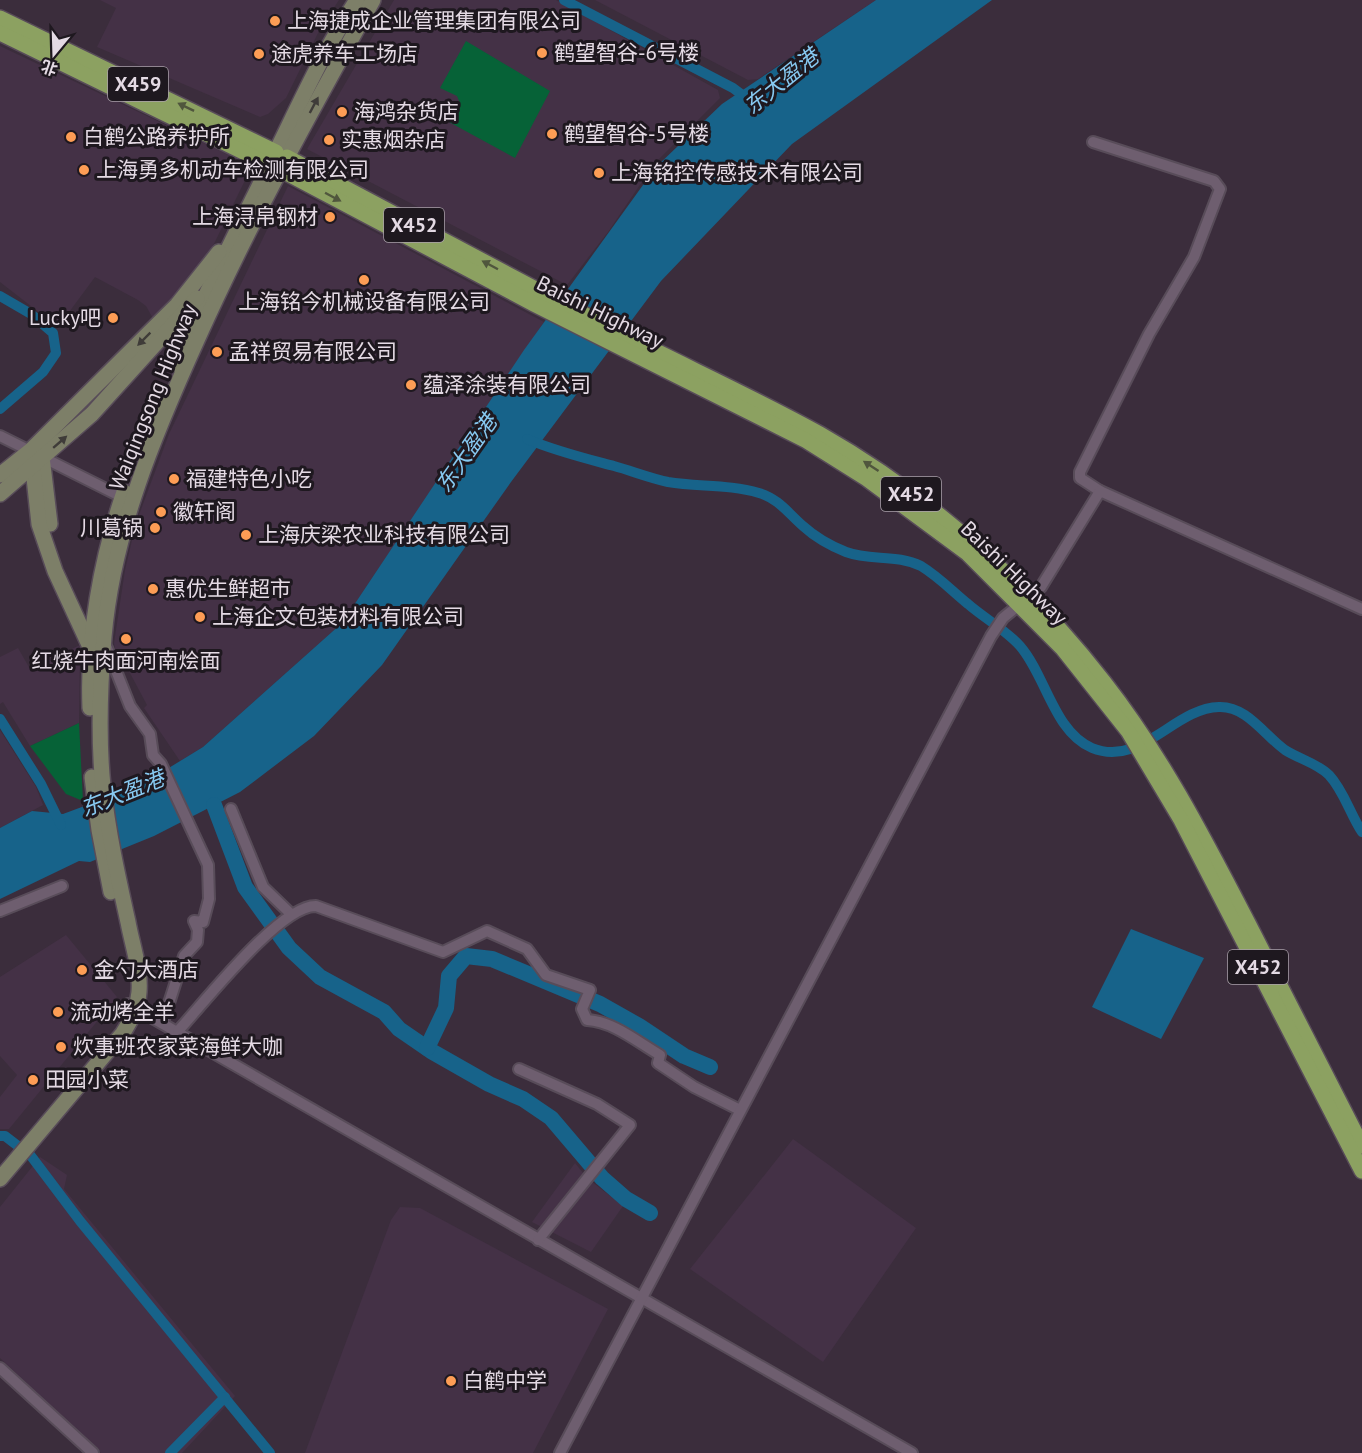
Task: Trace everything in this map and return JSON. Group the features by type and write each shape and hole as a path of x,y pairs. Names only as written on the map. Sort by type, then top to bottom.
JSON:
{"main road":[{"name":"Waiqingsong Highway","path":"279,161 332,40 357,0"},
{"name":"Waiqingsong Highway","path":"0,475 36,458 92,414 187,312 214,276 242,231 279,161 373,0"},
{"name":"X459","path":"0,18 279,161"},
{"name":"X459","path":"0,33 279,161"},
{"name":"Baishi Highway","path":"279,161 625,342 777,411 878,470 930,507 1104,681 1231,890 1362,1146"},
{"name":"Waiqingsong Highway","path":"0,494 177,305 242,231"},
{"name":"Waiqingsong Highway","path":"127,500 242,231"},
{"name":"Waiqingsong Highway","path":"0,1179 21,1148 123,1033 139,976 112,874 97,785 90,703 97,655 105,564 127,500 146,432 214,276"},
{"path":"36,458 58,561 99,636"},
{"path":"36,458 39,524 55,571 97,655"},
{"name":"Baishi Highway","path":"1154,762 1181,820 1362,1171"},
{"name":"Waiqingsong Highway","path":"0,1165 21,1148"}],"street":[{"path":"1093,142 1214,181 1218,184 1219,195 1194,257 1149,334 1080,472 1080,478 1100,491 1362,609"},
{"path":"0,436 36,458 127,500"},
{"path":"560,1453 640,1297 991,636 1003,618 1041,587 1100,491"},
{"path":"99,636 126,698 150,734 153,755 161,764 208,865 209,899 204,922 194,921 198,930 197,942 184,956 163,1022"},
{"path":"231,809 263,887 287,917"},
{"path":"0,911 62,886"},
{"path":"178,1031 287,917 305,906 316,906 443,952 487,931 526,949 546,975 590,990 582,1009 587,1020 600,1020 660,1055 658,1063 669,1072 740,1110"},
{"path":"132,1005 912,1453"},
{"path":"519,1069 613,1112 630,1125 538,1240"},
{"path":"0,1368 93,1453"}],"shaded area":[{"path":"100,0 339,0 320,29 286,98 268,114 260,117 97,47 116,8"},
{"path":"394,0 556,0 718,90 720,98 654,164 608,232 567,285 307,149"},
{"path":"595,0 876,0 758,79 748,80"},
{"path":"0,46 252,166 210,252 155,322 146,306 138,300 95,277 58,327 0,282"},
{"path":"288,186 544,322 342,623 203,747 180,761 144,708 147,705 123,660 117,658 114,643 125,570 136,523 169,434"},
{"path":"80,645 79,723 30,746 3,702 0,704 0,657 18,648 30,669"},
{"path":"0,730 36,787 43,805 0,828"},
{"path":"66,935 117,997 9,1129 0,1129 0,1097 17,1075 0,1056 0,977"},
{"path":"793,1139 916,1228 823,1362 690,1269"},
{"path":"40,1157 67,1175 64,1189 235,1396 182,1453 101,1453 0,1358 0,1207"},
{"path":"575,1163 587,1178 623,1206 591,1252 532,1222"},
{"name":"白鹤中学","path":"400,1207 420,1208 608,1309 533,1453 305,1453 391,1220"}],"green space":[{"path":"466,41 550,91 515,158 449,122 460,103 457,96 440,88"},
{"path":"79,723 83,801 66,794 30,746"}],"water":[{"name":"东大盈港","path":"876,0 992,0 792,144 661,281 511,482 382,665 314,736 240,792 154,836 90,862 79,861 0,899 0,828 32,811 63,814 141,785 203,747 342,623 524,350 656,167 722,104"},
{"path":"1131,929 1204,958 1161,1039 1092,1007"}],"waterway":[{"name":"东大盈港","path":"564,0 733,88 749,100"},
{"path":"0,296 31,314 53,333 56,353 43,372 0,409"},
{"path":"527,439 559,451 654,479 679,484 736,488 759,493 778,503 813,534 840,550 855,555 903,560 921,566 940,579 1020,646 1029,658 1068,730 1092,748 1110,752 1126,750 1142,744 1203,710 1219,707 1238,711 1255,722 1285,750 1319,767 1329,775 1339,788 1362,832"},
{"path":"0,719 41,784 61,825"},
{"path":"214,805 245,887 289,948 320,977 384,1012 399,1029 431,1051 489,1084 523,1099 551,1118 602,1178 626,1199 650,1213"},
{"path":"427,1048 446,1008 449,976 466,956 492,959 600,1004 639,1026 684,1056 710,1067"},
{"path":"0,1136 5,1136 31,1156 80,1221 270,1453"},
{"path":"170,1453 225,1397"}],"place":[{"name":"上海捷成企业管理集团有限公司","path":"275,21"},
{"name":"鹤望智谷-6号楼","path":"542,53"},
{"name":"途虎养车工场店","path":"259,54"},
{"name":"海鸿杂货店","path":"342,112"},
{"name":"鹤望智谷-5号楼","path":"552,134"},
{"name":"白鹤公路养护所","path":"71,137"},
{"name":"实惠烟杂店","path":"329,140"},
{"name":"上海勇多机动车检测有限公司","path":"84,170"},
{"name":"上海铭控传感技术有限公司","path":"599,173"},
{"name":"上海浔帛钢材","path":"330,217"},
{"name":"上海铭今机械设备有限公司","path":"364,280"},
{"name":"Lucky吧","path":"113,318"},
{"name":"孟祥贸易有限公司","path":"217,352"},
{"name":"蕴泽涂装有限公司","path":"411,385"},
{"name":"福建特色小吃","path":"174,479"},
{"name":"徽轩阁","path":"161,512"},
{"name":"川葛锅","path":"155,528"},
{"name":"上海庆梁农业科技有限公司","path":"246,535"},
{"name":"惠优生鲜超市","path":"153,589"},
{"name":"上海企文包装材料有限公司","path":"200,617"},
{"name":"红烧牛肉面河南烩面","path":"126,639"},
{"name":"金勺大酒店","path":"82,970"},
{"name":"流动烤全羊","path":"58,1012"},
{"name":"炊事班农家菜海鲜大咖","path":"61,1047"},
{"name":"田园小菜","path":"33,1080"},
{"name":"白鹤中学","path":"451,1381"}]}
